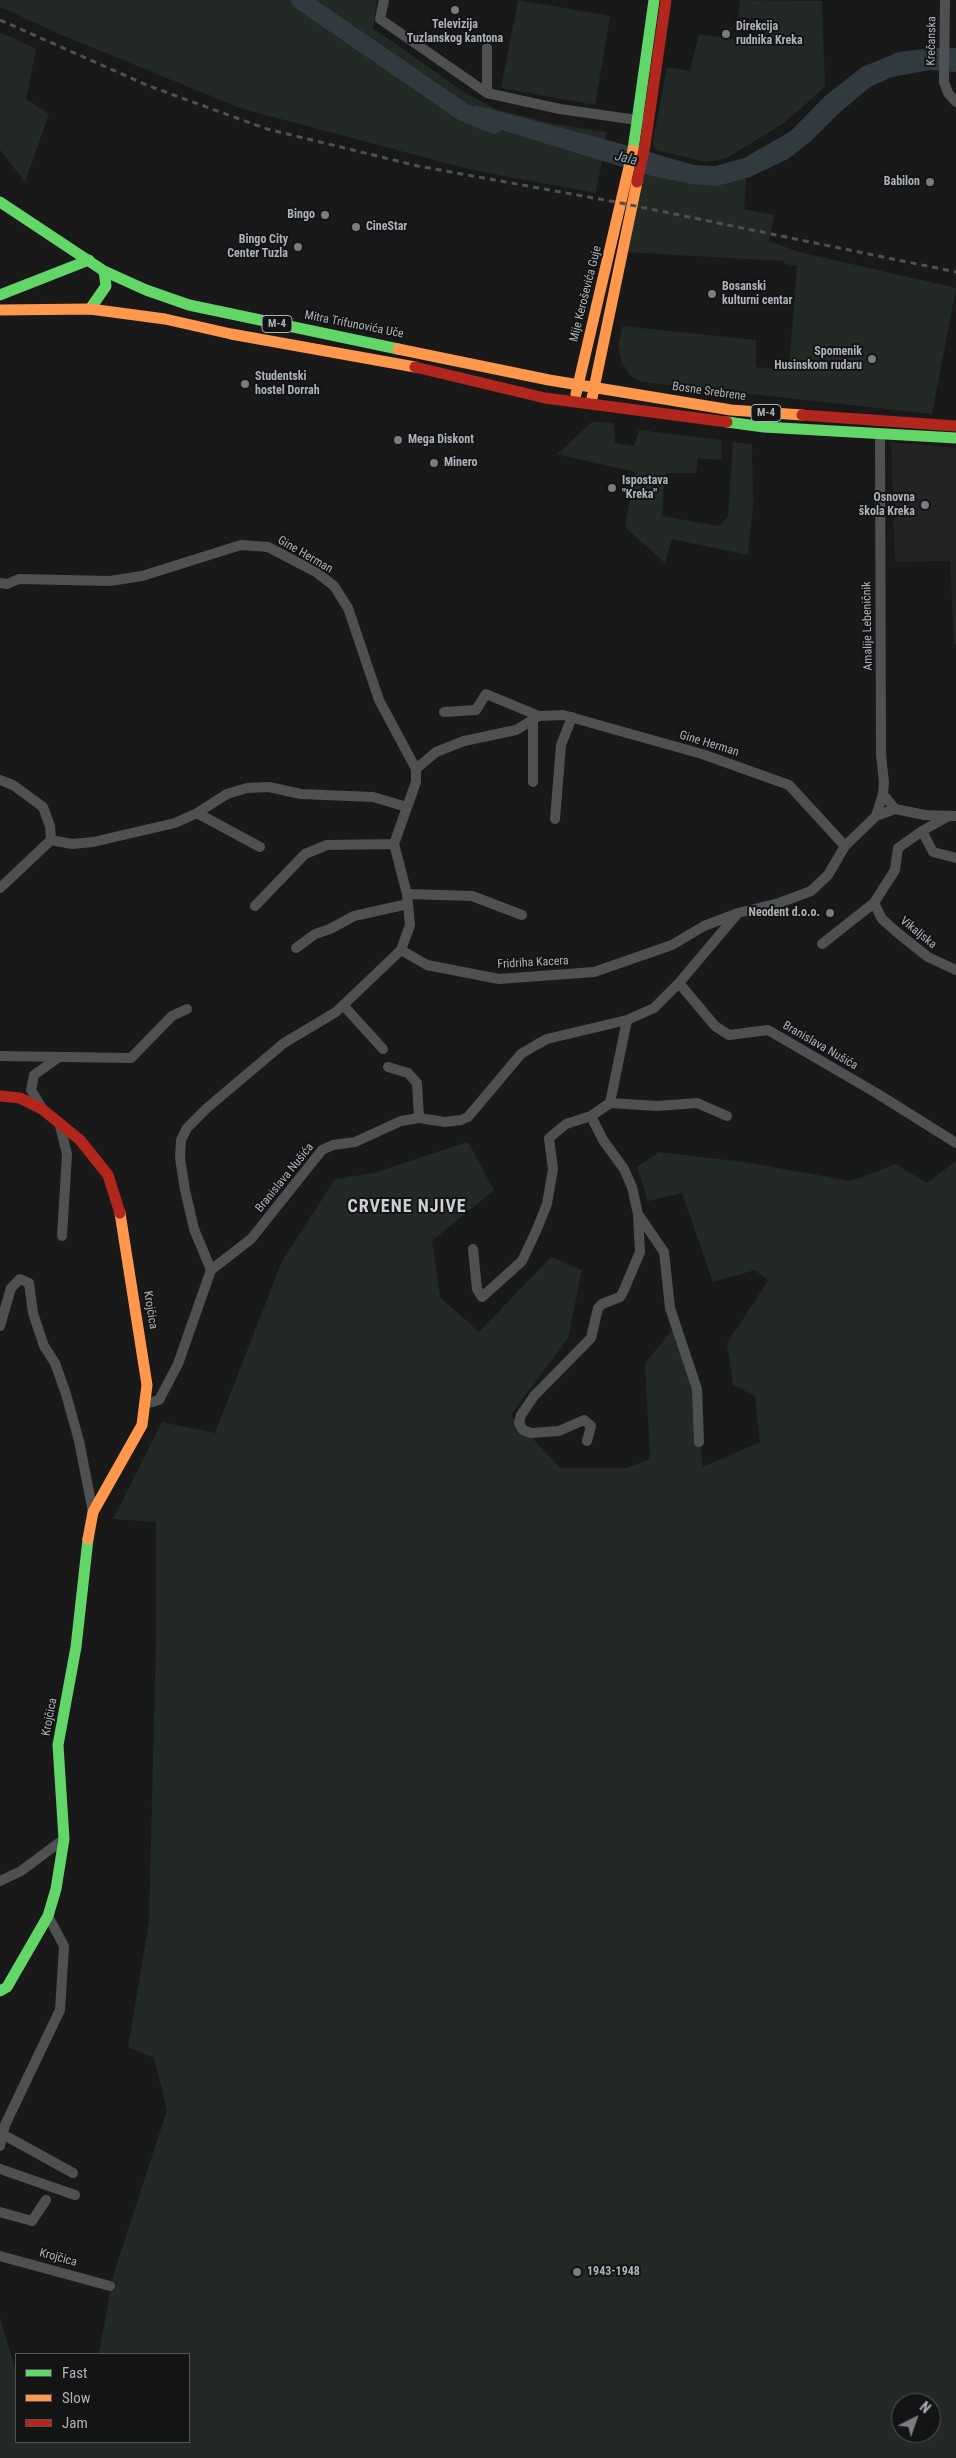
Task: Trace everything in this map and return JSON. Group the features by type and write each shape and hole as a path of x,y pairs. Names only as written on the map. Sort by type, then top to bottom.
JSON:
{"main road":[{"path":"639,144 637,120 654,0"},
{"path":"629,194 639,144 649,121 666,0"},
{"name":"Mije Keroševića Guje","path":"574,402 629,194"},
{"name":"Mije Keroševića Guje","path":"591,404 629,194"},
{"name":"Mitra Trifunovića Uče","path":"0,202 104,271 146,290 189,305 578,385"},
{"path":"0,295 89,260"},
{"path":"90,309 106,286 104,271"},
{"name":"M-4","path":"0,310 90,309 165,319 230,334 434,372 545,398 574,402 764,427 956,438"},
{"name":"Bosne Srebrene","path":"578,385 731,410 956,426"},
{"name":"Krojčica","path":"0,1096 20,1098 42,1109 59,1121 80,1140 108,1176 117,1203 145,1363 145,1404 142,1425 137,1437 93,1512 87,1543 76,1648 58,1745 64,1839 56,1889 48,1916 7,1987 0,1991"}],"street":[{"path":"384,0 380,19 487,94 560,109 649,121"},
{"name":"Krečanska","path":"945,0 944,82 948,93 956,102"},
{"path":"487,48 487,94"},
{"name":"Amalije Lebeničnik","path":"876,816 883,794 878,501 880,435"},
{"name":"Gine Herman","path":"0,583 7,584 19,579 110,581 170,568 209,553 241,545 268,547 316,572 334,586 348,608 379,700 416,769 436,752 464,742 516,730 536,718 563,715 702,754 789,785 845,846"},
{"name":"Gine Herman","path":"444,712 476,710 486,694 536,718"},
{"path":"555,819 561,745 572,717"},
{"path":"533,782 536,718"},
{"path":"145,1404 159,1400 178,1364 211,1270 194,1230 188,1206 180,1158 181,1140 187,1128 206,1108 284,1043 336,1012 400,950 410,925 407,899 394,844 416,782 416,769"},
{"path":"0,780 12,785 43,807 50,826 51,840"},
{"path":"51,840 72,844 93,842 175,824 227,794 247,788 269,787 301,794 373,797 407,807"},
{"path":"883,794 895,809"},
{"path":"876,816 895,809 951,816"},
{"path":"197,813 260,847"},
{"name":"Fridriha Kacera","path":"400,950 427,965 499,979 594,972 672,945 704,926 738,913 779,903 811,891 828,875 845,846 876,816"},
{"path":"822,944 874,903 895,870 898,848 922,831 951,816"},
{"path":"922,831 933,852 956,858"},
{"path":"0,888 51,840"},
{"path":"255,906 305,854 327,846 394,844"},
{"path":"296,948 316,934 354,916 407,899 472,896 522,915"},
{"name":"Vikaljska","path":"874,903 882,919 899,934 928,957 956,970"},
{"name":"Branislava Nušića","path":"211,1270 252,1238 322,1150 354,1142 401,1121 419,1118 445,1122 468,1117 521,1054 547,1039 627,1020 654,1008 679,983 738,913"},
{"name":"Branislava Nušića","path":"679,983 715,1026 729,1035 768,1030 870,1089 956,1143"},
{"path":"343,1005 383,1049"},
{"path":"0,1056 131,1058 172,1016 186,1009"},
{"path":"610,1103 627,1020"},
{"path":"42,1109 31,1090 34,1075 60,1057"},
{"path":"388,1067 408,1073 417,1083 419,1118"},
{"path":"473,1249 477,1289 482,1297 522,1261 538,1229 547,1204 553,1169 549,1138 566,1124 591,1116 610,1103 657,1106 697,1103 727,1116"},
{"path":"587,1441 591,1426 584,1420 559,1431 531,1433 522,1430 519,1423 521,1415 534,1396 591,1338 598,1308 602,1304 620,1297 640,1252 638,1214 632,1187 624,1169 603,1140 591,1116"},
{"path":"59,1121 67,1154 62,1236"},
{"path":"638,1214 664,1252 668,1267 670,1308 697,1389 699,1442"},
{"name":"Krojčica","path":"0,1326 11,1288 20,1280 29,1283 33,1313 44,1346 55,1363 66,1394 79,1441 93,1512"},
{"path":"0,1881 21,1871 64,1839"},
{"path":"0,2146 2,2134 60,2010 64,1946 48,1916"},
{"path":"2,2134 73,2173"},
{"path":"0,2168 75,2195"},
{"path":"0,2212 32,2221 46,2200"},
{"name":"Krojčica","path":"0,2256 110,2286"}],"shaded area":[{"path":"0,0 377,0 373,28 461,90 495,109 554,124 607,132 596,193 472,170 243,109 71,39 0,7"},
{"path":"518,0 610,16 595,105 501,88"},
{"path":"740,0 822,1 825,87 784,123 727,158 706,162 656,150 653,141 667,67 690,71 699,34 763,44 769,19 738,17"},
{"path":"0,32 36,49 26,99 49,114 25,182 0,150"},
{"path":"641,163 694,175 747,167 744,209 774,215 769,241 799,252 956,288 932,414 641,382 631,376 622,363 618,345 623,326 756,340 756,367 789,370 797,266 785,264 784,261 623,252"},
{"path":"592,422 614,423 615,443 634,446 639,430 721,440 722,460 698,458 696,473 665,473 662,516 719,526 728,516 733,442 752,444 753,507 748,555 672,539 665,563 625,527 635,472 557,454"},
{"name":"Osnovna škola Kreka","path":"891,442 956,448 956,644 954,644 950,561 895,562"},
{"path":"468,1142 494,1190 432,1241 440,1297 479,1332 551,1257 582,1270 568,1338 511,1415 560,1468 627,1468 650,1459 645,1363 673,1329 697,1395 703,1467 760,1442 755,1396 733,1385 727,1343 768,1281 755,1270 713,1282 682,1193 648,1201 637,1167 659,1152 744,1162 851,1181 896,1164 927,1183 956,1161 956,2458 0,2458 0,2318 15,2368 15,2443 190,2443 190,2353 99,2353 113,2276 167,2110 154,2058 128,2047 149,1921 156,1636 156,1522 113,1519 162,1422 215,1433 282,1261 335,1179 374,1173"}],"water":[{"path":"932,48 956,48 956,72 930,70 892,77 870,87 839,113 811,141 788,159 750,177 717,186 691,184 652,176 508,132 471,118 475,105 694,165 715,166 744,158 791,131 824,97 862,67 899,52"}],"waterway":[{"name":"Jala","path":"300,0 463,112 494,125"}],"railway":[{"path":"0,20 149,86 267,129 418,166 621,203 956,272"}],"traffic: fast":[{"path":"633,150 654,0"},
{"path":"0,202 104,271 146,290 189,305 398,349"},
{"path":"0,295 89,260"},
{"path":"90,309 106,286 104,271"},
{"path":"727,422 764,427 956,438"},
{"path":"0,1991 7,1987 48,1916 56,1889 64,1839 58,1745 76,1647 88,1539"}],"traffic: slow":[{"path":"576,394 633,150"},
{"path":"592,398 637,182"},
{"path":"0,310 90,309 165,319 231,334 415,367"},
{"path":"398,349 549,380 731,410 802,415"},
{"path":"88,1539 93,1512 142,1425 147,1385 120,1213"}],"traffic: jam":[{"path":"637,182 645,145 666,0"},
{"path":"415,367 545,398 727,422"},
{"path":"802,415 956,426"},
{"path":"0,1096 20,1098 42,1109 80,1140 108,1175 120,1213"}],"place":[{"name":"Televizija Tuzlanskog kantona","path":"455,10"},
{"name":"Direkcija rudnika Kreka","path":"726,34"},
{"name":"Babilon","path":"930,182"},
{"name":"Bingo","path":"325,215"},
{"name":"CineStar","path":"356,227"},
{"name":"Bingo City Center Tuzla","path":"298,247"},
{"name":"Bosanski kulturni centar","path":"712,294"},
{"name":"Spomenik Husinskom rudaru","path":"872,359"},
{"name":"Studentski hostel Dorrah","path":"245,384"},
{"name":"Mega Diskont","path":"398,440"},
{"name":"Minero","path":"434,463"},
{"name":"Ispostava \"Kreka\"","path":"612,488"},
{"name":"Osnovna škola Kreka","path":"925,505"},
{"name":"Neodent d.o.o.","path":"830,913"},
{"name":"1943-1948","path":"577,2272"}],"district":[{"name":"CRVENE NJIVE","path":"407,1207"}]}
